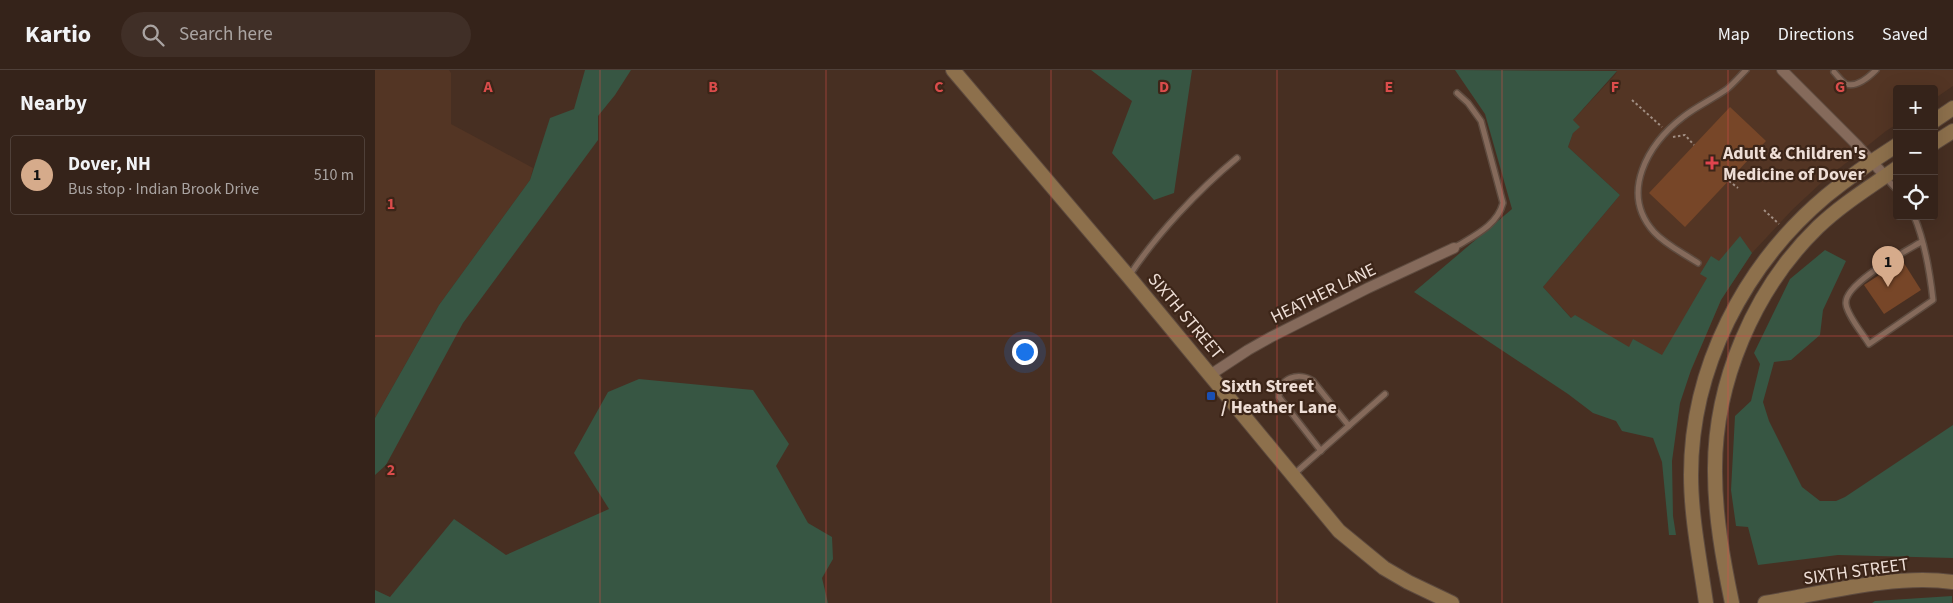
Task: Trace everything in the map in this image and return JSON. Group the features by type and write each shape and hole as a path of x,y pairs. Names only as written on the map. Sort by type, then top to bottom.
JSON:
{"main road":[{"name":"SIXTH STREET","path":"953,70 1129,277 1339,531 1384,568 1452,603"},
{"path":"1938,117 1953,108"},
{"path":"1938,140 1953,131"},
{"path":"1706,603 1692,499 1691,453 1703,387 1715,349 1732,311 1755,276 1782,241 1825,197 1893,148"},
{"path":"1732,603 1720,535 1715,492 1717,430 1732,370 1746,331 1777,276 1791,257 1827,218 1893,171"},
{"name":"SIXTH STREET","path":"1765,603 1870,585 1910,581 1953,582"}],"street":[{"path":"1782,70 1885,176"},
{"name":"HEATHER LANE","path":"1210,375 1271,337 1368,288 1455,248"}],"lane":[{"path":"1698,263 1669,244 1655,232 1647,221 1639,195 1639,180 1642,167 1649,155 1681,118 1730,87 1747,70"},
{"path":"1834,72 1845,84 1853,85 1869,77 1876,70"},
{"path":"1455,248 1495,220 1501,213 1503,203 1481,122 1471,107 1457,92"},
{"path":"1129,277 1173,221 1219,173 1237,158"},
{"path":"1885,176 1893,185"},
{"path":"1916,220 1918,226 1933,300 1869,344 1845,303 1848,294 1857,283 1921,242"},
{"path":"1321,450 1279,397 1279,390 1283,383 1293,376 1307,376 1349,426"},
{"path":"1293,476 1385,394"}],"path":[{"path":"1729,180 1738,188"},
{"path":"1764,210 1781,226"}],"shaded area":[{"path":"375,70 449,70 451,73 451,124 533,168 530,180 439,305 375,418"},
{"path":"1953,70 1953,86 1938,96 1938,85 1893,85 1893,127 1821,183 1793,209 1752,253 1721,300 1688,378 1608,358 1543,287 1620,195 1568,147 1573,133 1573,120 1617,71"}],"green space":[{"path":"585,70 631,70 615,95 598,116 598,140 463,323 386,465 375,475 375,418 439,305 530,180 550,118 574,109"},
{"path":"1091,70 1192,70 1174,193 1154,200 1112,153 1132,101"},
{"path":"1455,70 1617,71 1573,120 1580,127 1573,133 1568,147 1620,195 1543,287 1571,318 1575,315 1629,347 1633,339 1662,355 1707,278 1700,274 1711,256 1719,261 1740,236 1752,253 1721,300 1691,370 1680,403 1672,461 1673,516 1676,535 1669,535 1662,462 1653,438 1622,431 1616,421 1593,413 1568,394 1414,292 1512,209 1485,114"},
{"path":"1825,250 1846,261 1823,310 1820,335 1791,360 1774,362 1763,402 1769,421 1802,487 1820,501 1836,501 1845,497 1953,425 1953,558 1838,555 1758,565 1748,527 1736,526 1731,490 1735,416 1751,401 1760,364 1754,353 1790,279"},
{"path":"639,379 753,390 789,444 776,466 808,523 832,537 833,559 822,578 828,603 375,603 375,590 390,597 454,519 506,555 609,509 574,453 608,392"},
{"path":"1952,596 1952,603 1872,603 1875,601"}],"building":[{"name":"Adult & Children's Medicine of Dover","path":"1730,107 1766,141 1685,227 1649,193"},
{"path":"1902,260 1921,290 1884,314 1864,285"}],"place":[{"name":"Adult & Children's Medicine of Dover","path":"1712,163"},
{"name":"Dover, NH","path":"1888,287"},
{"name":"Sixth Street / Heather Lane","path":"1211,396"}]}
